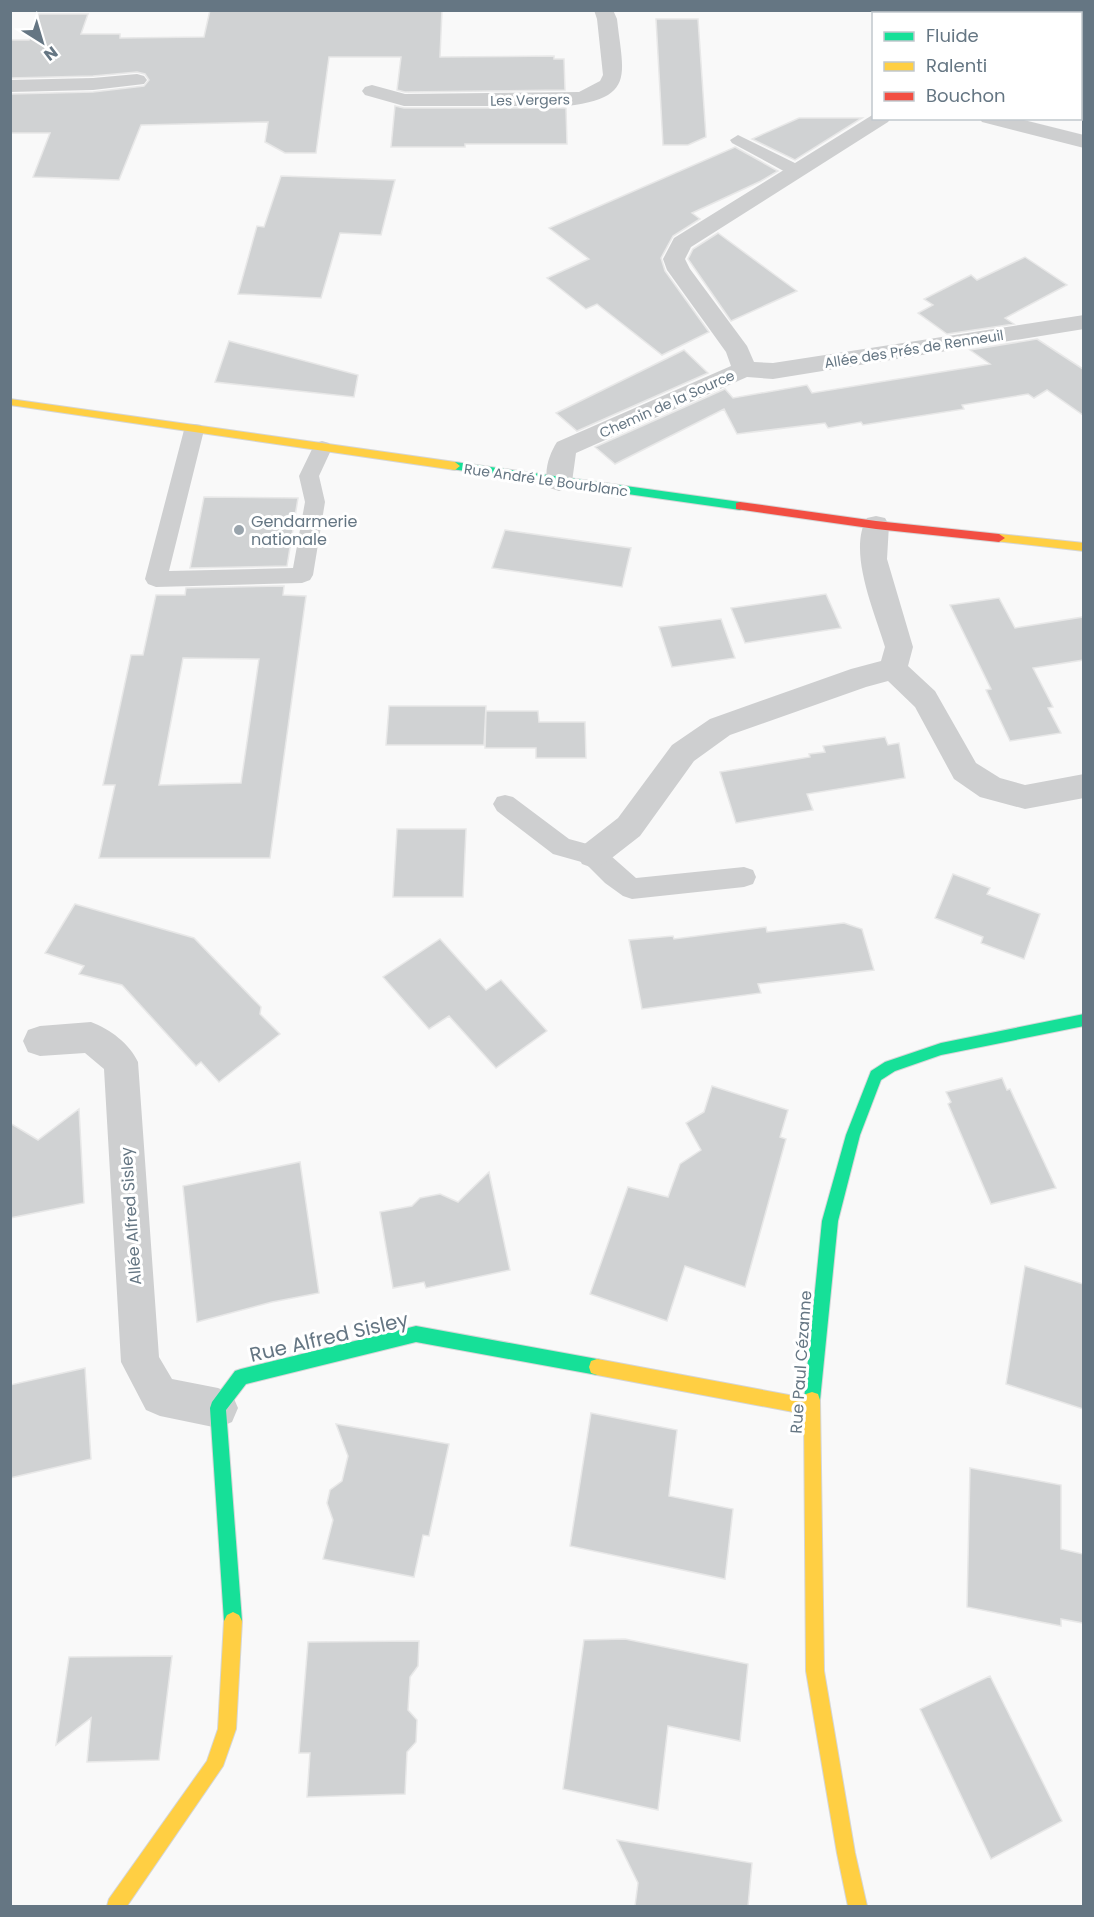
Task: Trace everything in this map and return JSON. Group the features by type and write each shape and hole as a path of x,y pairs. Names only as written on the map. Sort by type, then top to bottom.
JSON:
{"street":[{"name":"Les Vergers","path":"372,92 404,100 567,100 584,98 609,85 613,75 607,18 603,10"},
{"path":"10,86 93,84 137,80"},
{"name":"Chemin de la Source","path":"559,482 562,457 566,448 744,369 738,351 679,270 674,259 682,243 878,120"},
{"path":"997,120 1083,142"},
{"name":"Allée des Prés de Renneuil","path":"744,369 784,369 1083,322"},
{"name":"Rue André Le Bourblanc","path":"10,402 559,482 876,525 1083,547"},
{"path":"876,525 873,559 899,647 892,669"},
{"path":"892,669 925,699 965,771 991,788 1025,796 1083,786"},
{"path":"593,855 629,827 683,753 720,727 840,684 892,669"},
{"name":"Rue Paul Cézanne","path":"858,1906 846,1853 815,1671 811,1407 830,1221 853,1135 876,1076 890,1066 941,1049 1083,1020"},
{"name":"Allée Alfred Sisley","path":"40,1041 91,1037 122,1062 140,1362 160,1396 218,1408"},
{"name":"Rue Alfred Sisley","path":"218,1408 241,1377 416,1334 811,1407"},
{"path":"116,1906 214,1766 227,1729 233,1627 218,1408"}],"lane":[{"path":"738,140 797,171"},
{"path":"194,430 156,579 302,575 315,502 309,476 322,448"},
{"path":"505,804 562,847 593,855 614,876 632,889 744,878"}],"shaded area":[{"path":"900,11 1083,11 1083,51 1082,12"}],"building":[{"path":"210,10 442,10 440,57 554,56 554,59 564,59 565,90 405,92 397,90 401,57 329,57 316,153 285,153 265,142 268,122 141,125 119,180 33,177 50,133 10,133 10,94 93,92 144,86 149,80 145,74 137,72 93,76 10,78 10,40 29,40 39,14 88,14 81,34 120,34 120,38 204,37"},
{"path":"656,19 698,19 706,137 688,145 663,145"},
{"path":"395,106 404,108 566,108 567,144 391,147"},
{"path":"799,118 862,118 795,160 752,139"},
{"path":"735,147 778,171 692,213 700,219 673,236 661,258 665,271 709,332 662,355 597,304 586,309 547,278 589,259 549,228"},
{"path":"281,176 395,180 381,235 340,233 321,298 238,294 257,226 264,227"},
{"path":"718,233 797,291 731,321 688,259 693,249"},
{"path":"1025,257 1067,285 1005,318 1014,324 947,334 918,313 933,305 924,299 971,275 977,280"},
{"path":"1037,339 1083,369 1083,415 1047,390 1034,398 1028,394 962,405 964,409 863,425 861,422 828,428 825,423 737,434 724,409 615,464 595,447 725,389 733,398 807,385 812,393 990,364 970,350"},
{"path":"229,341 358,375 354,397 215,382"},
{"path":"684,350 708,373 577,431 556,413"},
{"path":"204,497 298,498 287,566 190,568"},
{"path":"505,530 631,548 622,587 492,568"},
{"path":"284,586 283,595 306,596 270,858 99,858 115,785 103,785 131,655 143,655 156,595 185,595 186,588","holes":["183,658 259,659 241,783 159,785"]},
{"path":"826,594 841,628 745,643 731,608"},
{"path":"999,598 1015,628 1083,617 1083,660 1033,668 1053,707 1048,708 1061,733 1010,741 986,690 991,689 950,605"},
{"path":"721,619 735,658 672,667 659,627"},
{"path":"389,706 486,706 484,745 386,745"},
{"path":"486,711 538,711 539,722 585,722 586,758 536,758 536,748 485,748"},
{"path":"885,737 888,745 899,743 905,778 807,794 813,810 736,823 720,772 810,757 809,754 825,752 823,746"},
{"path":"397,829 466,829 463,897 393,897"},
{"path":"953,874 990,888 987,894 1040,914 1024,959 981,943 983,937 935,918"},
{"path":"75,904 194,938 261,1007 260,1014 280,1034 219,1082 201,1062 196,1066 122,985 79,974 84,966 45,953"},
{"path":"844,923 862,929 874,970 758,984 761,993 642,1009 629,940 673,936 674,939 766,927 767,932"},
{"path":"440,939 486,990 501,980 547,1031 496,1068 449,1016 429,1029 383,977"},
{"path":"1002,1078 1007,1090 1010,1089 1056,1188 991,1204 948,1104 951,1102 946,1092"},
{"path":"712,1086 788,1110 780,1137 786,1139 745,1287 685,1266 667,1321 590,1294 628,1187 668,1197 680,1164 701,1150 686,1123 704,1112"},
{"path":"79,1109 84,1203 10,1218 10,1123 38,1140"},
{"path":"300,1162 319,1293 272,1302 197,1322 183,1186"},
{"path":"489,1172 510,1270 426,1288 424,1282 393,1288 380,1212 412,1206 420,1198 440,1194 458,1202"},
{"path":"1025,1266 1083,1284 1083,1409 1006,1384"},
{"path":"85,1368 91,1459 10,1478 10,1385"},
{"path":"591,1413 677,1430 669,1496 733,1509 725,1579 570,1546"},
{"path":"336,1424 449,1444 429,1536 423,1535 414,1577 323,1559 333,1520 327,1503 330,1490 342,1481 348,1456"},
{"path":"970,1468 1061,1485 1061,1549 1083,1554 1083,1623 1061,1619 1061,1626 967,1607"},
{"path":"625,1639 748,1664 740,1741 668,1726 658,1810 563,1789 584,1640"},
{"path":"419,1641 418,1666 410,1677 408,1710 417,1720 416,1742 407,1752 405,1794 307,1797 310,1753 299,1753 308,1642"},
{"path":"172,1656 159,1760 87,1762 91,1718 56,1745 69,1657"},
{"path":"990,1676 1062,1821 991,1859 920,1709"},
{"path":"617,1840 752,1863 748,1906 635,1906 638,1883"}],"tram line":[{"path":"1063,10 1071,12"}],"traffic: fast":[{"path":"455,466 740,506"},
{"path":"812,1400 830,1221 853,1135 876,1076 890,1066 941,1049 1084,1020"},
{"path":"233,1621 218,1408 241,1377 416,1334 597,1367"}],"traffic: slow":[{"path":"10,402 455,466"},
{"path":"999,538 1084,547"},
{"path":"597,1367 811,1407"},
{"path":"812,1400 815,1671 846,1853 858,1906"},
{"path":"116,1906 214,1766 227,1729 233,1621"}],"traffic: jam":[{"path":"740,506 876,525 999,538"}],"place":[{"name":"Gendarmerie nationale","path":"239,530"}]}
